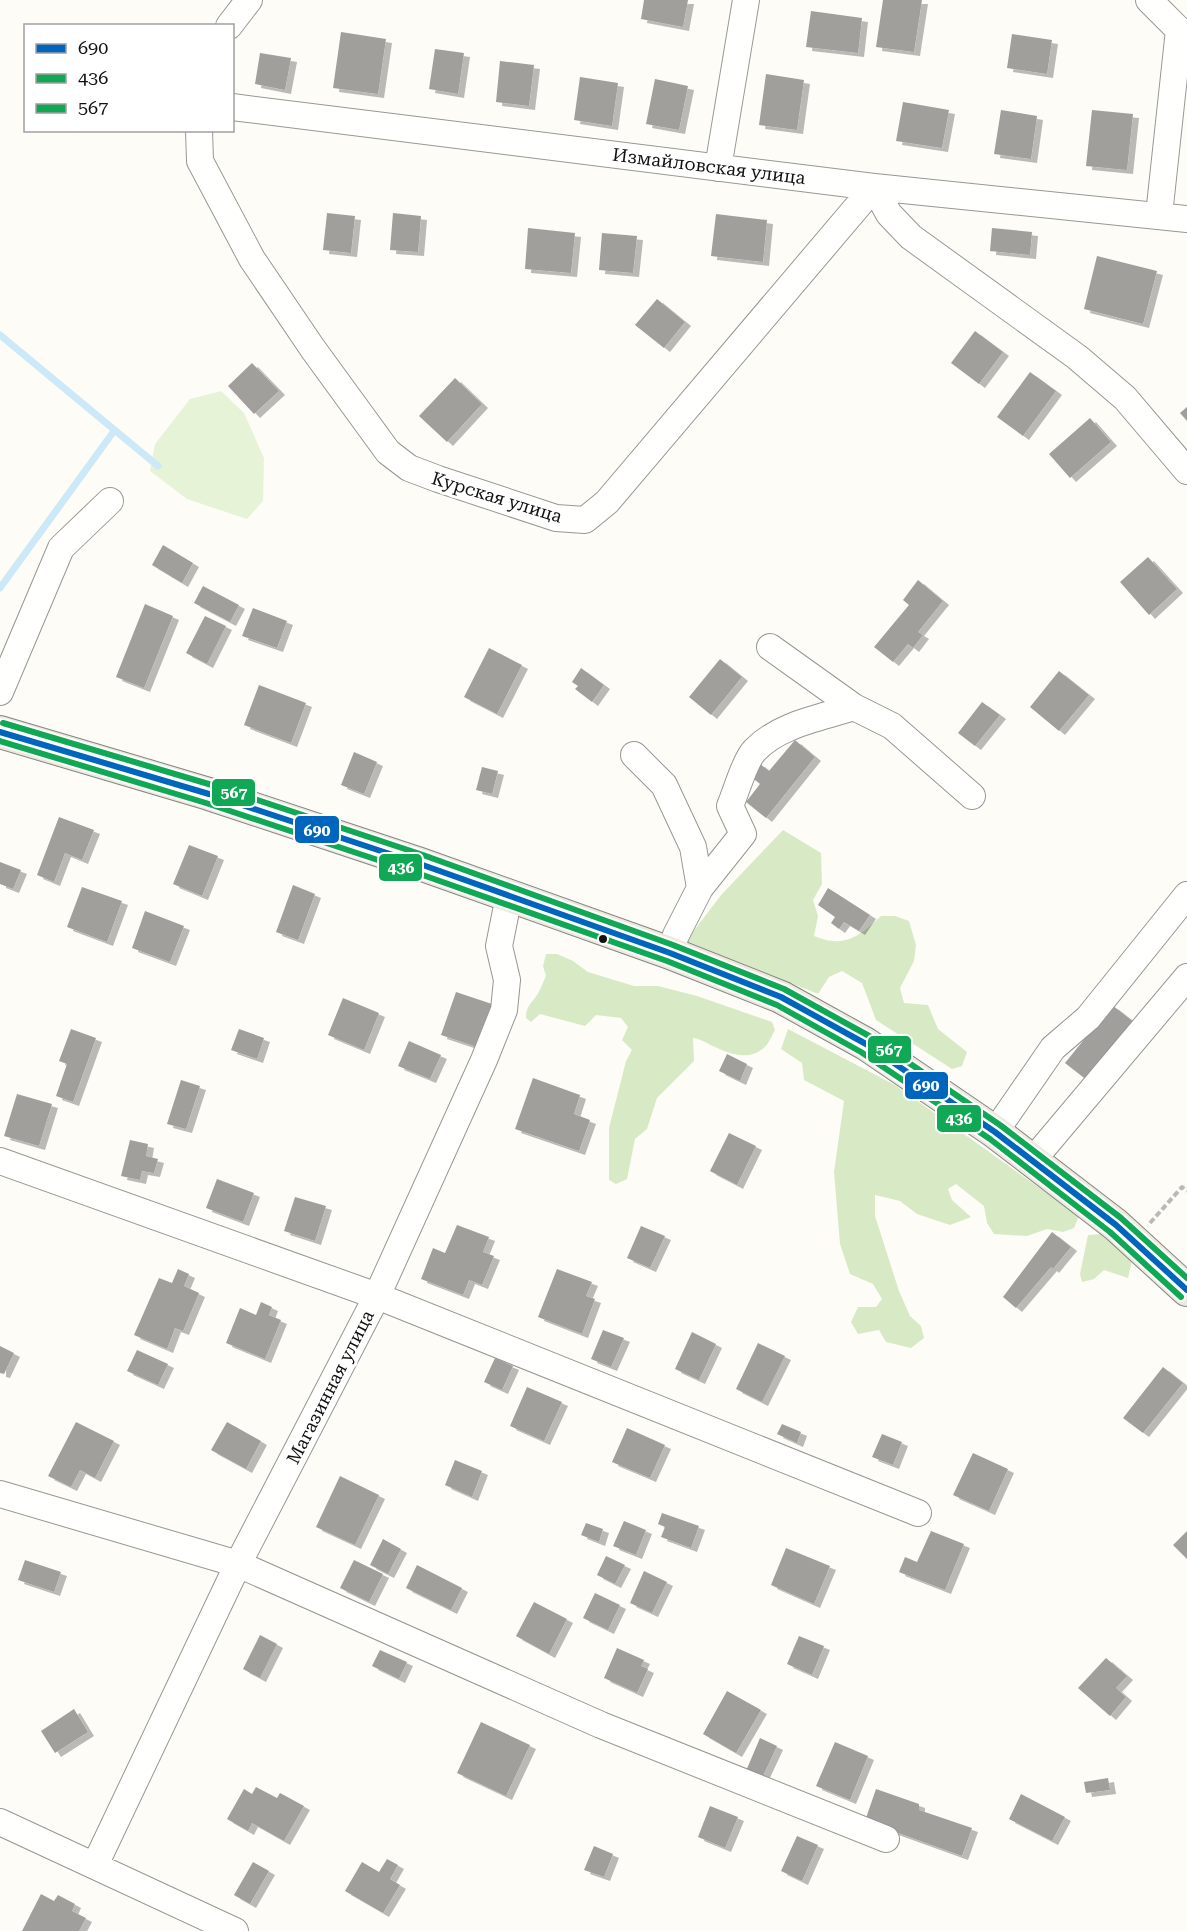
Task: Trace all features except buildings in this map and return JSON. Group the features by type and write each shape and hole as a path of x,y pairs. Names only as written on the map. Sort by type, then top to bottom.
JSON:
{"main road":[{"path":"0,732 209,794 420,864 670,953 781,997 866,1044 995,1132 1107,1218 1187,1290"}],"street":[{"path":"231,24 249,0"},
{"path":"718,168 746,0"},
{"path":"1149,0 1179,30 1159,215"},
{"name":"Измайловская улица","path":"234,107 874,187 1187,219"},
{"name":"Курская улица","path":"199,132 200,162 252,259 313,349 388,452 409,468 429,476 556,518 585,520 607,502 874,187"},
{"path":"874,187 889,214 911,237 1077,357 1125,398 1187,471"},
{"path":"0,692 61,548 110,501"},
{"path":"770,647 854,707 892,726 972,796"},
{"path":"670,953 676,934 700,888 743,834 730,806 754,751 782,730 854,707"},
{"path":"634,755 664,785 693,847 700,888"},
{"path":"995,1132 1053,1048 1088,1018 1187,895"},
{"name":"Магазинная улица","path":"96,1865 238,1564 377,1296 484,1060 504,1010 507,980 499,946 510,896"},
{"path":"1033,1160 1187,978"},
{"path":"0,1161 377,1296 918,1513"},
{"path":"0,1494 238,1564 601,1725 886,1839"},
{"path":"0,1822 236,1931"}],"path":[{"path":"1134,1241 1182,1186 1187,1191"}],"green space":[{"path":"221,391 244,413 264,458 263,501 247,519 187,499 150,471 155,444 190,399"},
{"path":"783,830 821,853 822,884 813,900 818,916 814,936 831,941 848,940 860,934 881,916 895,916 909,921 916,945 914,961 900,988 904,1003 928,1005 938,1029 967,1052 962,1066 952,1069 876,1020 862,983 842,971 829,977 818,994 686,941 722,894"},
{"path":"546,954 557,954 573,961 588,972 634,986 658,986 697,996 772,1022 775,1030 766,1046 750,1055 732,1054 693,1038 694,1061 657,1098 647,1129 635,1139 627,1179 616,1184 609,1180 609,1128 626,1061 632,1050 622,1040 628,1027 621,1018 596,1015 585,1026 540,1014 531,1022 526,1018 528,1008 546,976 543,966"},
{"path":"788,1029 895,1085 1079,1216 1074,1228 1063,1232 1047,1229 1027,1236 994,1234 987,1223 984,1206 956,1184 948,1189 952,1200 971,1217 950,1225 917,1214 900,1201 875,1195 875,1216 899,1291 910,1316 921,1326 924,1338 911,1348 886,1342 879,1330 858,1334 851,1322 858,1307 876,1307 882,1299 873,1284 850,1274 840,1244 834,1172 844,1101 804,1080 802,1063 781,1049"},
{"path":"1102,1234 1132,1261 1128,1278 1104,1270 1094,1279 1082,1282 1080,1274 1088,1235"}],"waterway":[{"path":"0,335 158,466"},
{"path":"0,588 114,431"}],"transit line":[{"name":"567","path":"3,723 212,785 423,855 673,945 784,989 871,1037 1000,1125 1121,1218 1187,1278"},
{"name":"690","path":"0,732 209,794 420,864 670,953 781,997 866,1044 995,1132 1116,1225 1187,1290"},
{"name":"436","path":"0,741 206,803 417,873 667,961 777,1005 861,1052 990,1139 1110,1232 1181,1297"}]}
